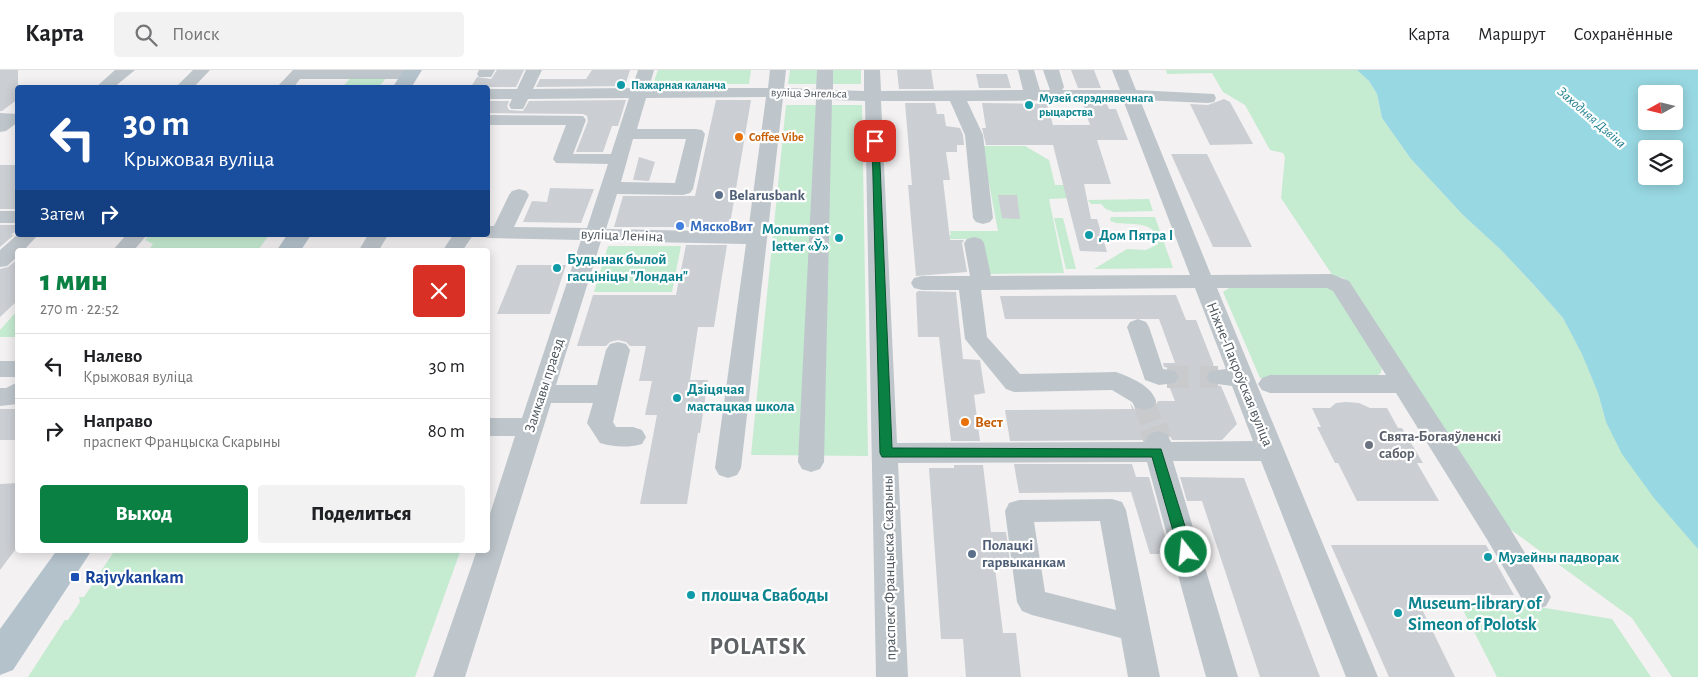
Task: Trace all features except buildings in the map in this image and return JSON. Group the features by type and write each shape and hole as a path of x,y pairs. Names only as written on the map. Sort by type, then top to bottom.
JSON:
{"main road":[{"path":"290,248 298,237"},
{"path":"0,658 74,553"}],"street":[{"path":"107,85 127,70"},
{"path":"186,85 202,70"},
{"path":"510,120 534,70"},
{"name":"Замкавы праезд","path":"490,552 610,188 646,70"},
{"path":"728,468 778,70"},
{"path":"811,462 825,70"},
{"name":"праспект Францыска Скарыны","path":"872,70 892,677"},
{"path":"1026,70 1033,95"},
{"path":"1051,70 1056,87"},
{"name":"Ніжне-Пакроўская вуліца","path":"1120,70 1270,451 1362,677"},
{"path":"287,85 296,74 408,77"},
{"name":"вуліца Энгельса","path":"490,94 752,92 874,96 1130,95 1208,98"},
{"path":"958,96 959,104 974,135 983,218"},
{"path":"0,118 12,118 0,127"},
{"path":"490,120 578,120 562,159 619,159"},
{"path":"610,188 683,188 696,134 627,134"},
{"path":"494,232 519,195"},
{"path":"0,217 15,217"},
{"name":"вуліца Леніна","path":"494,232 757,238"},
{"path":"0,261 26,237"},
{"path":"125,248 135,237"},
{"path":"370,248 377,237"},
{"path":"454,248 462,237"},
{"path":"974,243 976,339 1014,383 1116,381 1143,397 1144,401"},
{"path":"922,283 1331,281 1341,286 1498,533 1536,597"},
{"path":"1138,326 1153,374 1160,378 1166,377"},
{"path":"618,350 600,423 609,436 633,437"},
{"path":"0,369 15,369"},
{"path":"1218,377 1242,378"},
{"path":"1270,384 1404,384"},
{"path":"0,397 12,397 15,394"},
{"path":"542,394 607,394"},
{"path":"490,427 531,427"},
{"path":"1157,446 1222,677"},
{"path":"886,453 1157,446 1270,451"},
{"path":"1135,628 1032,602 1019,511 1112,510 1135,628 1144,677"},
{"name":"Замкавы праезд","path":"449,677 490,553"}],"green space":[{"path":"658,70 751,70 749,84 653,84"},
{"path":"790,70 861,70 861,84 788,84"},
{"path":"1166,70 1357,70 1369,81 1377,94 1382,118 1411,159 1463,215 1501,250 1563,318 1582,353 1598,393 1606,422 1698,549 1698,677 1672,677 1632,618 1510,529 1344,278 1333,276 1281,198 1285,157 1283,153 1270,150 1245,105 1223,92 1212,73 1167,74"},
{"path":"350,78 386,78 381,85 344,85"},
{"path":"786,105 862,105 868,456 751,455"},
{"path":"982,146 1025,146 1049,160 1055,185 1066,185 1070,198 1049,199 1064,273 986,274 979,239 946,239 945,236 951,235 950,231 998,231"},
{"path":"1149,199 1153,211 1114,212 1106,209 1101,204 1091,204 1088,200"},
{"path":"1111,217 1155,217 1173,268 1094,269 1127,249 1146,250 1158,244 1159,238 1149,227 1117,223 1110,221"},
{"path":"1054,218 1063,218 1076,269 1066,269"},
{"path":"147,237 268,237 259,248 150,248 153,244 145,240"},
{"path":"608,246 681,246 672,292 594,292"},
{"path":"1229,288 1330,288 1336,291 1382,369 1380,374 1372,377 1260,378 1223,292"},
{"path":"15,313 15,337 0,337 0,330"},
{"path":"113,553 460,553 415,677 28,677 65,620 68,620 80,602 79,597 84,597"},
{"path":"1459,602 1515,603 1612,619 1651,677 1497,677"}],"water":[{"name":"Заходняя Дзвіна","path":"1357,70 1698,70 1698,549 1654,498 1622,454 1606,422 1598,393 1582,354 1563,318 1501,250 1463,215 1411,159 1382,118 1377,94 1369,81"}],"tunnel":[{"path":"1167,377 1218,377"},
{"path":"1144,401 1153,428"},
{"path":"1153,427 1158,441"}],"place":[{"name":"Пажарная каланча","path":"621,85"},
{"name":"Музей сярэднявечнага рыцарства","path":"1029,105"},
{"name":"Coffee Vibe","path":"739,137"},
{"name":"Belarusbank","path":"719,195"},
{"name":"МяскоВит","path":"680,226"},
{"name":"Дом Пятра І","path":"1089,235"},
{"name":"Monument letter «Ў»","path":"839,238"},
{"name":"Будынак былой гасцініцы \"Лондан\"","path":"557,268"},
{"name":"Дзіцячая мастацкая школа","path":"677,398"},
{"name":"Вест","path":"965,422"},
{"name":"Свята-Богаяўленскі сабор","path":"1369,445"},
{"name":"Полацкі гарвыканкам","path":"972,554"},
{"name":"Музейны падворак","path":"1488,557"},
{"name":"Rajvykankam","path":"75,577"},
{"name":"плошча Свабоды","path":"691,595"},
{"name":"Museum-library of Simeon of Polotsk","path":"1398,613"}],"district":[{"name":"POLATSK","path":"758,646"}],"route":[{"path":"875,141 886,453 1157,452 1186,552"}]}
